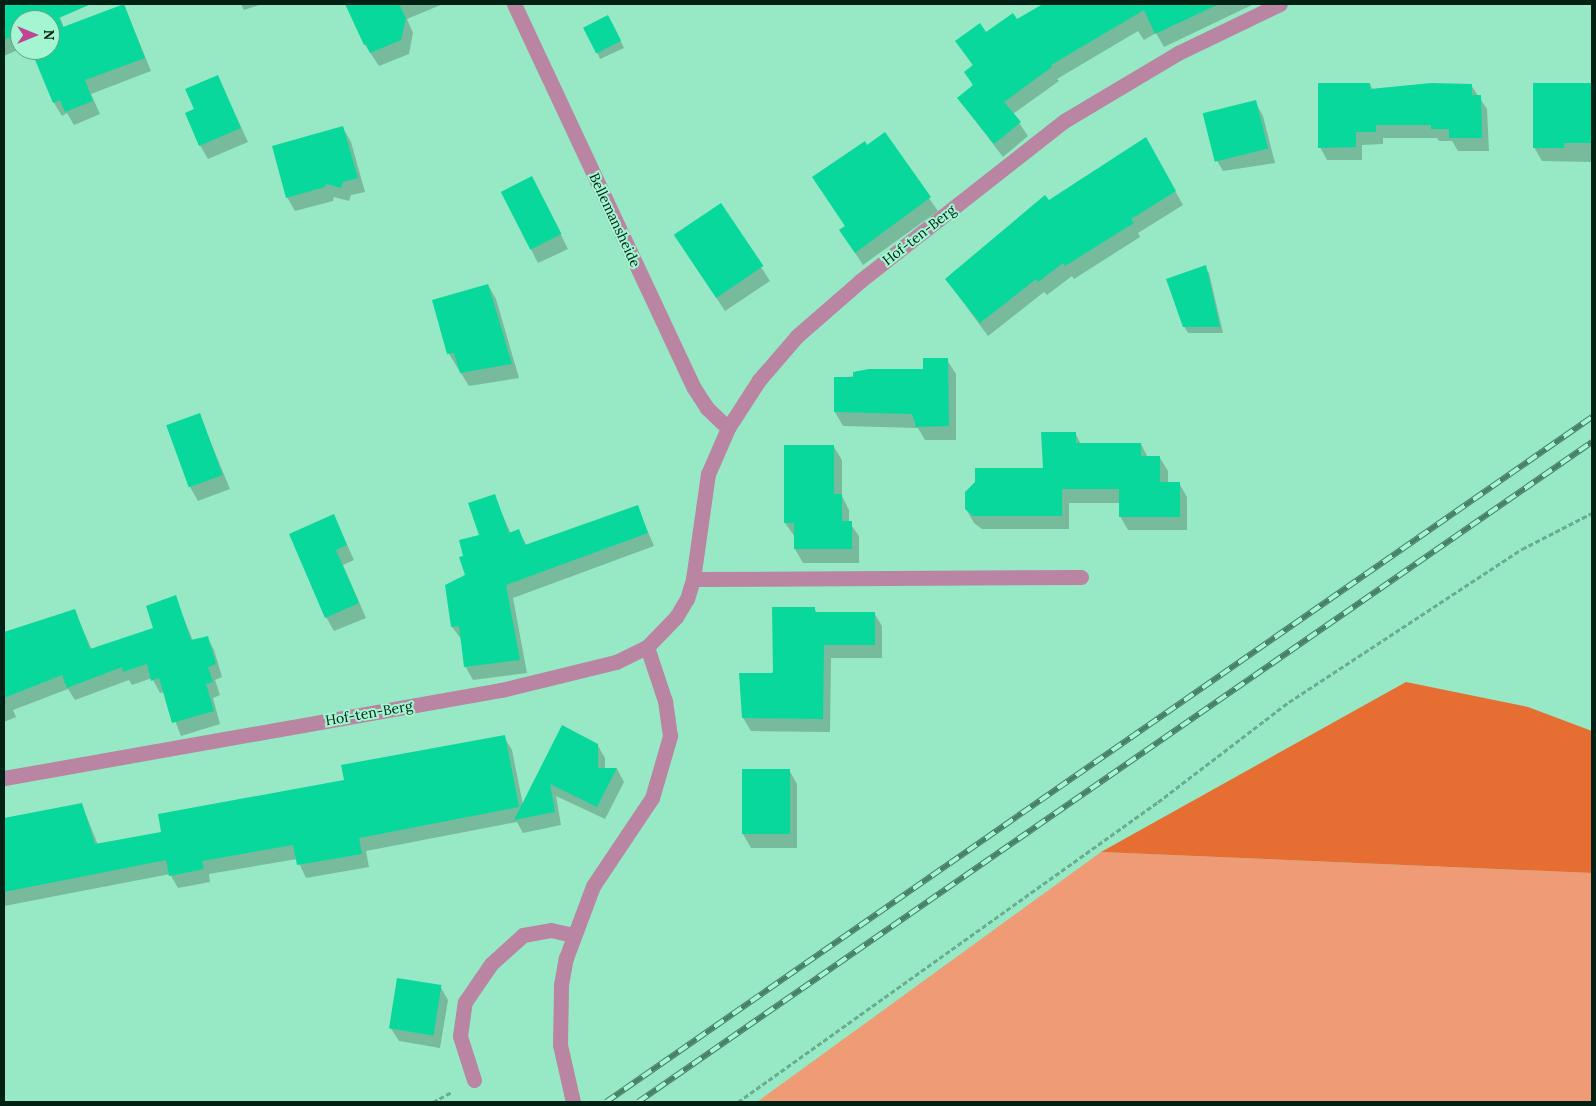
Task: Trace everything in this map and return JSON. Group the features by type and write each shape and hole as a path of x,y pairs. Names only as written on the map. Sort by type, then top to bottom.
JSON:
{"street":[{"name":"Bellemansheide","path":"514,4 694,388 707,408 728,428"},
{"name":"Hof-ten-Berg","path":"4,778 501,690 616,662 647,647 676,617 687,599 693,578 697,538 708,474 728,428 759,380 797,336 860,281 1064,121 1178,53 1280,4"},
{"path":"693,578 1081,578"},
{"path":"573,1102 560,1045 561,985 573,935 593,886 652,798 665,760 669,718 647,647"},
{"path":"474,1080 460,1036 465,1002 491,964 523,935 551,930 573,935"}],"path":[{"path":"738,1102 1158,802 1289,702 1522,549 1592,513"}],"shaded area":[{"path":"1406,682 1528,707 1592,731 1592,873 1101,852"},
{"path":"1101,852 1592,873 1592,1102 757,1102"}],"building":[{"path":"4,4 91,4 60,18 60,10 10,10 10,37 4,40"},
{"path":"124,4 145,58 85,80 93,101 65,112 60,100 53,103 35,60 60,60 60,20 63,27"},
{"path":"345,4 399,4 406,18 401,40 370,53 366,44 364,45"},
{"path":"1043,4 1219,4 1155,34 1144,10 1051,65 1052,67 1004,102 1021,122 994,144 957,98 973,85 964,72 973,65 955,41 980,23 986,32 1013,13 1017,19"},
{"path":"608,15 621,41 596,54 583,28"},
{"path":"218,75 241,128 199,146 185,113 194,109 185,89"},
{"path":"1318,83 1370,83 1370,89 1431,83 1472,84 1472,95 1481,95 1482,138 1449,138 1449,129 1431,129 1431,125 1376,125 1376,132 1356,132 1356,147 1318,148"},
{"path":"1533,83 1592,83 1592,143 1564,143 1564,148 1533,148"},
{"path":"1256,100 1268,149 1215,162 1203,113"},
{"path":"343,126 358,178 343,182 341,188 326,184 325,187 286,198 272,146"},
{"path":"885,132 931,197 855,253 839,230 845,226 812,177 865,141 867,145"},
{"path":"1146,137 1176,191 1131,219 1134,223 1065,266 1063,263 1038,282 1036,279 980,323 945,279 1045,195 1049,200"},
{"path":"532,176 562,234 530,250 501,192"},
{"path":"721,203 763,266 716,298 674,235"},
{"path":"1206,265 1220,327 1183,327 1166,279"},
{"path":"488,284 512,364 460,373 454,353 447,354 432,300"},
{"path":"923,358 948,358 949,426 916,427 912,414 834,412 834,377 853,377 853,372 869,369 923,369"},
{"path":"200,413 223,475 189,487 166,425"},
{"path":"1041,432 1076,432 1076,443 1141,443 1141,456 1160,456 1160,482 1180,482 1180,517 1119,517 1119,489 1062,489 1062,516 973,516 965,509 965,492 975,482 975,468 1043,468"},
{"path":"784,445 834,445 834,494 842,494 842,521 852,521 852,549 794,549 794,523 784,523"},
{"path":"495,494 509,533 519,529 525,545 638,505 648,533 506,585 520,660 464,667 459,626 451,627 445,585 465,575 459,557 463,556 459,540 479,535 468,503"},
{"path":"334,514 347,545 336,550 359,603 325,618 289,534"},
{"path":"176,595 191,640 208,636 216,664 208,667 213,682 206,684 214,711 172,723 159,678 151,681 147,664 123,672 122,667 67,688 62,675 4,698 4,632 75,609 90,649 153,628 146,606"},
{"path":"772,607 815,607 815,612 875,612 875,645 824,645 823,719 742,718 739,673 773,673"},
{"path":"562,725 598,744 598,768 617,768 597,807 550,784 555,812 514,820"},
{"path":"505,735 519,807 359,838 362,854 297,865 293,845 202,861 204,869 169,876 166,860 4,892 4,818 82,803 95,844 161,832 158,814 344,780 341,765"},
{"path":"742,769 790,769 790,834 742,834"},
{"path":"397,978 441,985 433,1035 389,1028"}],"railway":[{"path":"606,1102 1592,417"},
{"path":"638,1102 1592,442"}]}
